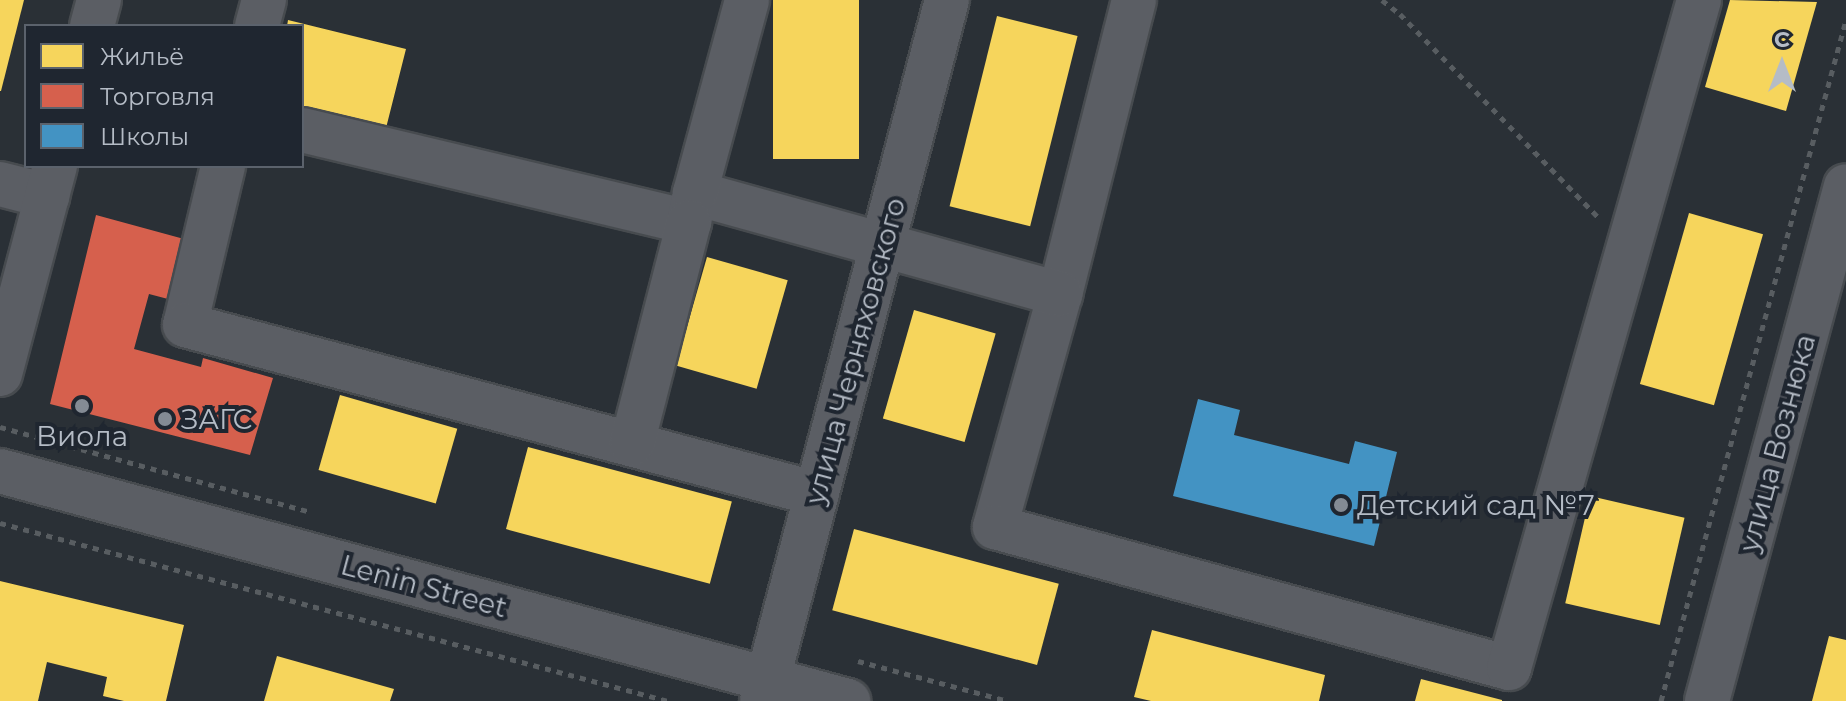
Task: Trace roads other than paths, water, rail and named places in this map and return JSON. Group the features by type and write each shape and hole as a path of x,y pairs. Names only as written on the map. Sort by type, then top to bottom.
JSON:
{"street":[{"path":"93,24 99,0"},
{"path":"258,24 264,0"},
{"path":"632,444 747,0"},
{"name":"улица Черняховского","path":"765,690 947,0"},
{"path":"1134,0 1060,294 995,527 1509,668 1699,0"},
{"path":"304,130 882,246 1060,294"},
{"path":"223,168 185,325 817,494"},
{"path":"0,184 51,181 0,374"},
{"name":"улица Вознюка","path":"1707,701 1846,186"},
{"name":"Lenin Street","path":"0,471 765,690 848,701"}],"place":[{"name":"Виола","path":"82,406"},
{"name":"ЗАГС","path":"165,419"},
{"name":"Детский сад №7","path":"1341,505"}]}
